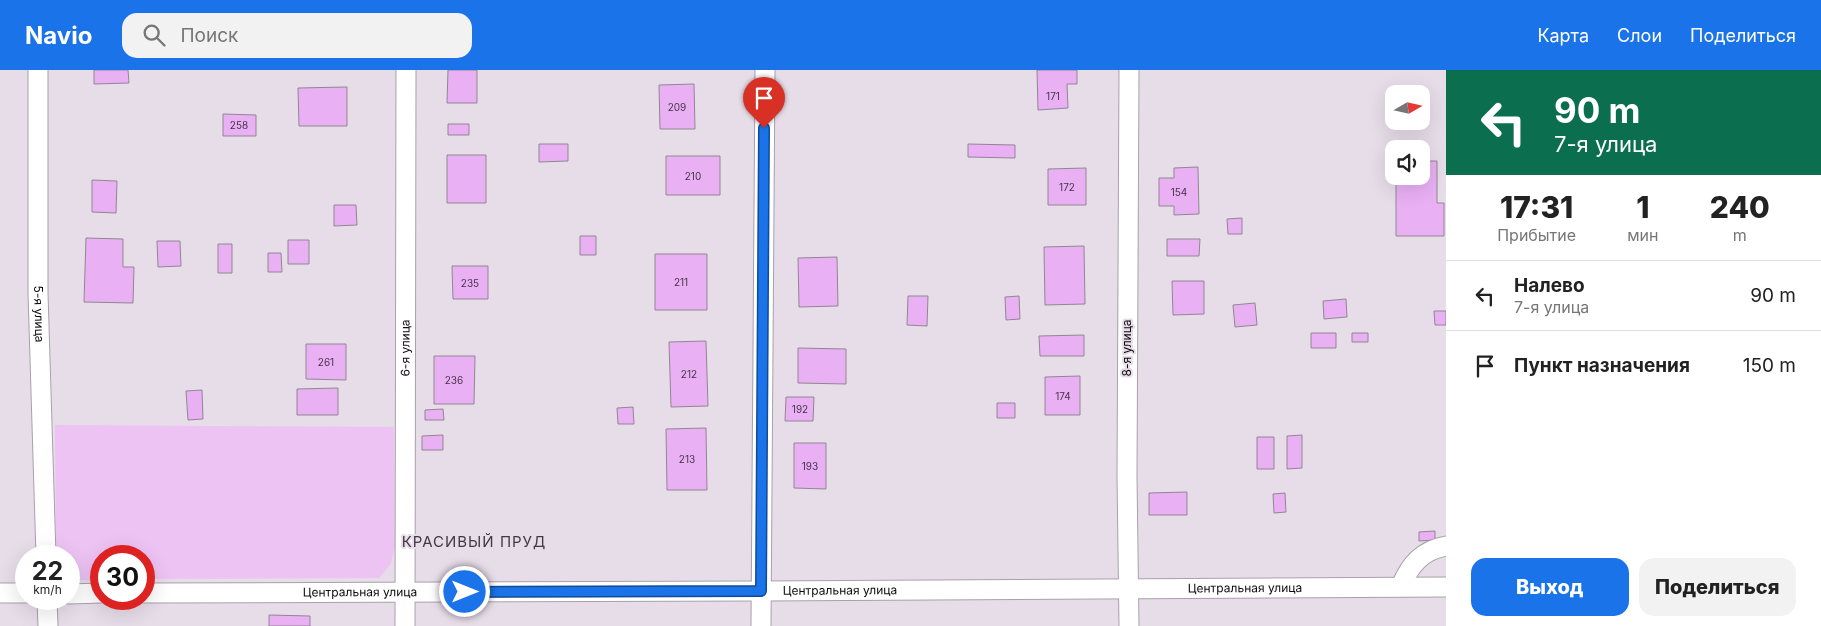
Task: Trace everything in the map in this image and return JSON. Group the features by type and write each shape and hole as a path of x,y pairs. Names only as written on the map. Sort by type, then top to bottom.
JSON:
{"street":[{"name":"5-я улица","path":"38,70 38,293 46,545"},
{"name":"6-я улица","path":"405,626 406,70"},
{"path":"761,626 765,70"},
{"name":"8-я улица","path":"1129,70 1127,476 1129,626"},
{"path":"1401,586 1408,570 1418,558 1428,552 1446,546"},
{"name":"Центральная улица","path":"155,593 1446,587"},
{"path":"0,593 15,593"},
{"path":"47,610 48,626"}],"shaded area":[{"path":"55,425 394,427 395,546 391,564 379,578 155,579 155,545 90,545 90,580 80,580 80,545 56,545"}],"building":[{"path":"94,70 128,70 129,83 94,84"},
{"path":"448,70 477,70 477,103 447,103"},
{"path":"1037,70 1077,70 1077,84 1067,84 1068,108 1038,110"},
{"path":"694,84 695,129 660,129 659,85"},
{"path":"347,87 347,126 299,126 298,88"},
{"path":"223,114 256,115 256,136 223,136"},
{"path":"448,124 469,124 469,135 448,135"},
{"path":"539,144 568,144 568,161 539,162"},
{"path":"968,144 1015,145 1015,158 968,157"},
{"path":"447,155 486,155 486,203 447,203"},
{"path":"666,156 720,156 720,195 666,195"},
{"path":"1430,161 1437,161 1437,203 1444,203 1444,236 1396,236 1396,185 1430,185"},
{"path":"1198,167 1199,214 1174,215 1174,206 1159,206 1159,178 1174,178 1174,168"},
{"path":"1086,168 1086,205 1048,205 1048,169"},
{"path":"92,180 117,181 116,213 92,212"},
{"path":"334,205 356,205 357,225 334,226"},
{"path":"1242,218 1242,234 1228,234 1227,219"},
{"path":"580,236 596,236 596,255 580,255"},
{"path":"86,238 123,239 123,267 134,267 133,303 84,302"},
{"path":"1167,239 1200,239 1199,256 1167,256"},
{"path":"288,240 309,240 309,264 288,264"},
{"path":"157,241 180,241 181,266 158,267"},
{"path":"218,244 232,244 232,273 218,273"},
{"path":"1084,246 1085,304 1045,305 1044,247"},
{"path":"268,253 281,253 282,272 268,272"},
{"path":"655,254 707,254 707,310 655,310"},
{"path":"837,257 838,306 799,307 798,258"},
{"path":"452,266 488,266 488,299 453,299"},
{"path":"1172,281 1204,281 1204,314 1173,315"},
{"path":"908,296 928,296 927,326 907,325"},
{"path":"1019,296 1020,319 1006,320 1005,297"},
{"path":"1346,299 1347,317 1324,319 1323,301"},
{"path":"1255,303 1257,325 1235,327 1233,305"},
{"path":"1434,311 1446,311 1446,325 1435,325"},
{"path":"1311,333 1336,333 1336,348 1311,348"},
{"path":"1352,333 1368,333 1368,342 1352,342"},
{"path":"1084,335 1084,356 1040,356 1039,336"},
{"path":"706,341 708,406 671,407 669,342"},
{"path":"306,344 346,344 346,380 306,379"},
{"path":"798,348 846,349 846,384 798,383"},
{"path":"434,356 475,356 474,404 434,404"},
{"path":"1080,376 1080,415 1045,415 1045,377"},
{"path":"338,388 338,415 297,415 297,389"},
{"path":"202,390 203,419 188,420 186,391"},
{"path":"786,397 814,397 813,421 785,421"},
{"path":"997,403 1015,403 1015,418 997,418"},
{"path":"633,407 634,424 618,424 617,408"},
{"path":"443,409 444,420 425,420 425,410"},
{"path":"706,428 707,490 667,490 666,429"},
{"path":"443,435 443,450 422,450 422,436"},
{"path":"1302,435 1302,468 1287,469 1287,436"},
{"path":"1257,437 1274,437 1274,469 1257,469"},
{"path":"794,443 826,443 826,489 794,488"},
{"path":"1187,492 1187,515 1149,515 1149,493"},
{"path":"1285,493 1286,512 1274,513 1273,494"},
{"path":"1435,531 1435,540 1419,541 1419,532"},
{"path":"269,615 310,616 310,626 269,626"}],"district":[{"name":"КРАСИВЫЙ ПРУД","path":"474,542"}],"route":[{"path":"465,592 761,591 764,128"}]}
